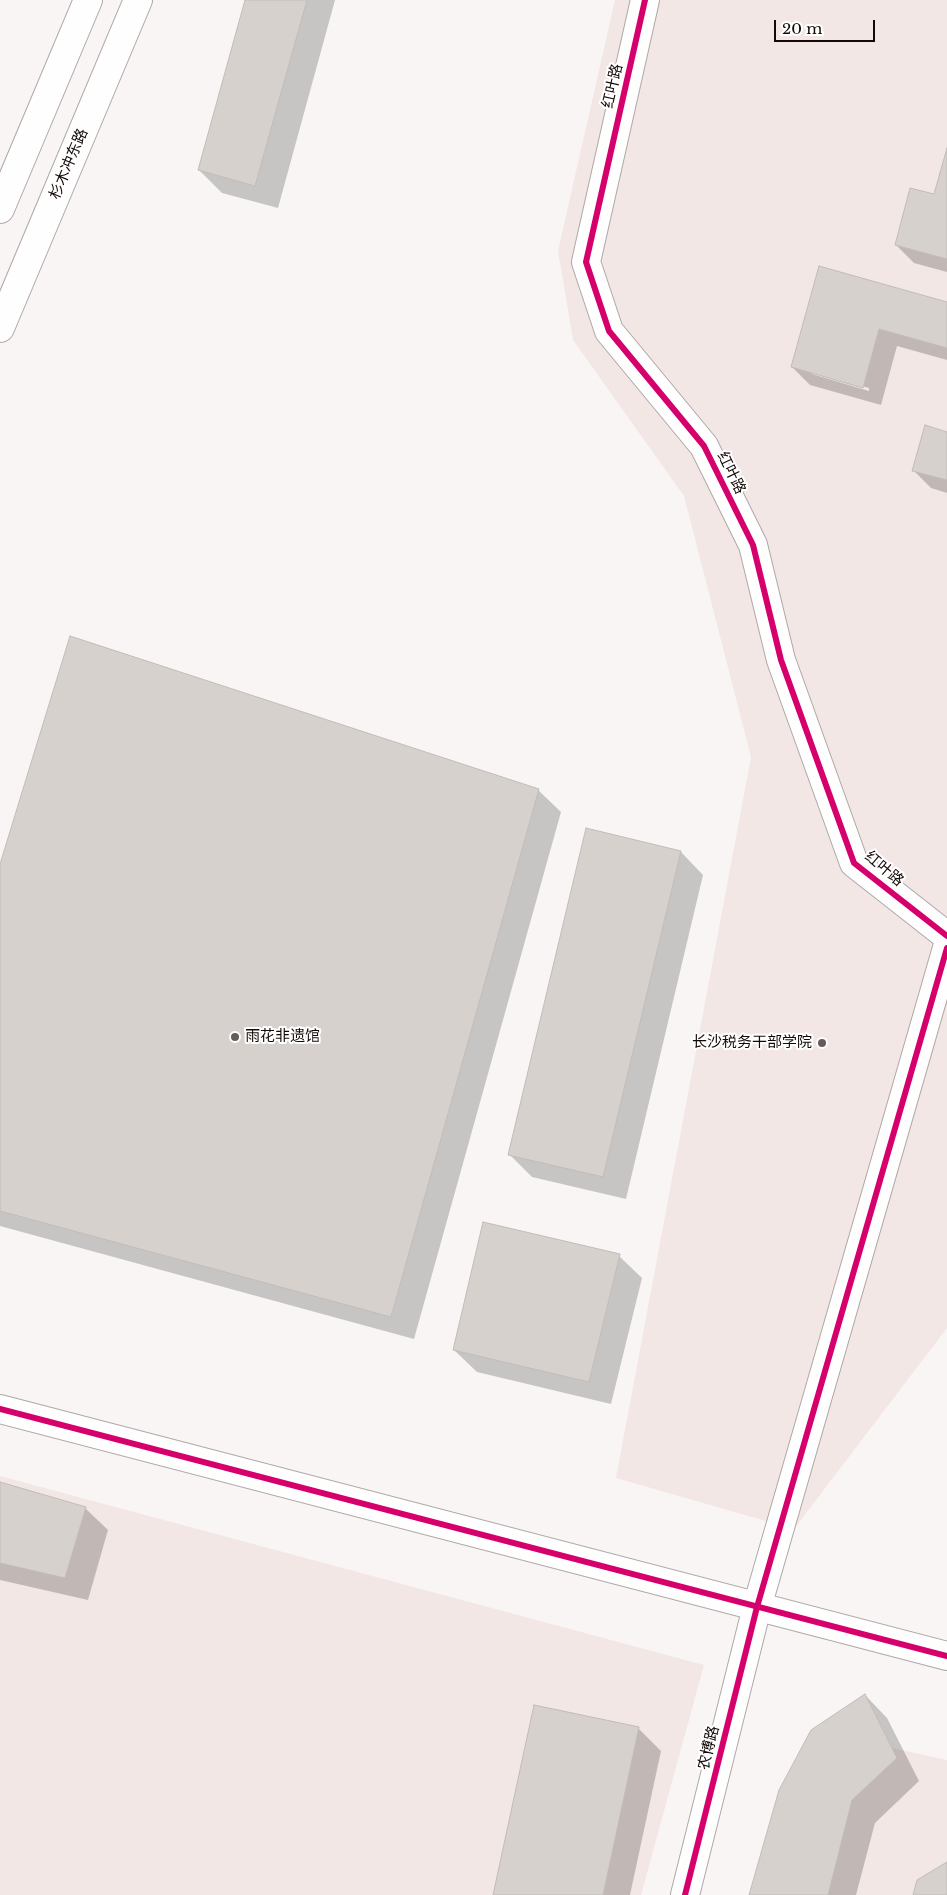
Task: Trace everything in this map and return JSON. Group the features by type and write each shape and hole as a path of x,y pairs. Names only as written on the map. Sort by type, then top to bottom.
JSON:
{"street":[{"path":"0,208 88,0"},
{"name":"杉木冲东路","path":"0,328 138,0"},
{"name":"红叶路","path":"645,0 586,262 609,331 704,446 753,545 782,660 854,863 947,936"},
{"name":"农博路","path":"685,1895 757,1607 947,948"},
{"path":"0,1408 947,1656"}],"shaded area":[{"name":"长沙税务干部学院","path":"615,0 947,0 947,1328 794,1529 616,1478 751,757 684,496 573,340 558,251"},
{"path":"0,1476 704,1665 641,1895 0,1895"},
{"path":"811,1730 947,1760 947,1895 766,1895"}],"building":[{"path":"245,0 307,0 255,186 198,170"},
{"path":"947,148 947,259 895,245 910,188 934,194"},
{"path":"819,266 947,302 947,348 879,329 863,388 791,367"},
{"path":"925,425 947,432 947,480 912,471"},
{"name":"雨花非遗馆","path":"70,636 539,789 391,1317 0,1211 0,864"},
{"path":"586,828 681,851 603,1177 508,1155"},
{"path":"483,1222 620,1254 589,1382 453,1350"},
{"path":"0,1482 86,1507 65,1578 0,1563"},
{"path":"865,1694 897,1758 852,1800 828,1895 749,1895 779,1790 811,1730"},
{"path":"534,1705 639,1727 603,1895 493,1895"},
{"path":"947,1862 947,1895 913,1895 917,1880"}],"cycle path":[{"path":"645,0 586,262 609,331 704,446 753,545 781,660 854,863 947,936"},
{"path":"685,1895 757,1607 947,948"},
{"path":"0,1409 947,1656"}],"place":[{"name":"雨花非遗馆","path":"235,1037"},
{"name":"长沙税务干部学院","path":"822,1043"}]}
